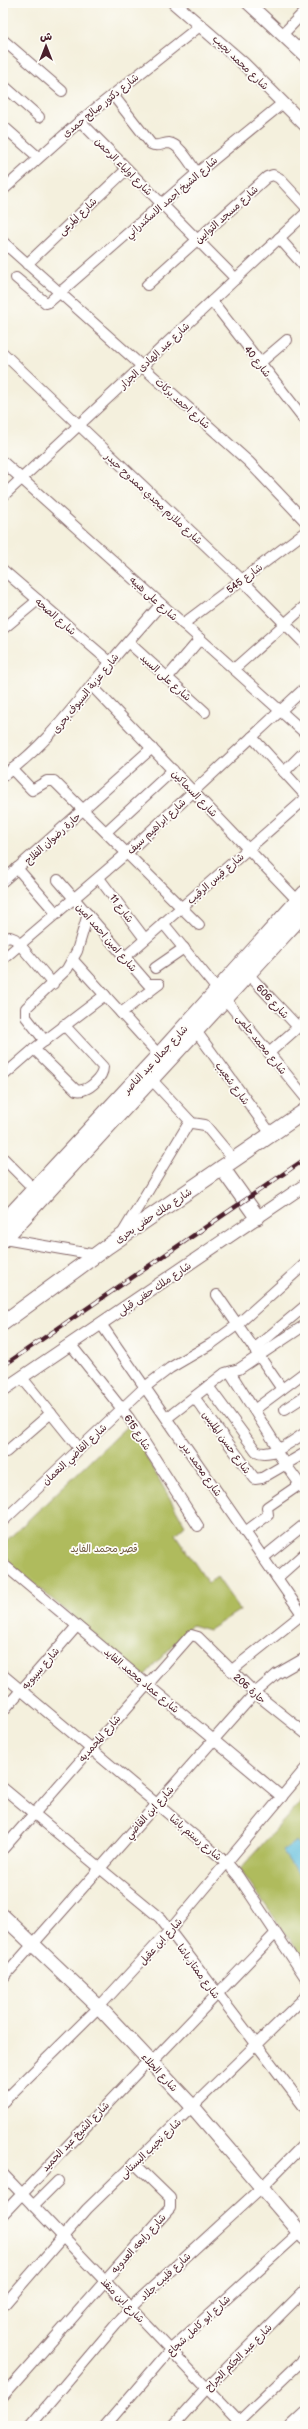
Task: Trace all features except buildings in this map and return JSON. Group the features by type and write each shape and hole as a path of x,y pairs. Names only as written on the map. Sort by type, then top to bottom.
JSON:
{"main road":[{"name":"شارع جمال عبد الناصر","path":"3,1240 196,1031 222,995 248,974 303,908"},
{"name":"شارع جمال عبد الناصر","path":"3,1223 159,1055 222,995 303,908"},
{"name":"شارع ملك حفنى بحرى","path":"3,1323 120,1238 305,1111"},
{"path":"228,1164 257,1217"},
{"name":"شارع الجلاء","path":"3,1916 99,2007 150,2061 262,2187 302,2235"}],"street":[{"name":"شارع محمد نجيب","path":"174,3 201,24 305,125"},
{"path":"255,5 282,35 302,49"},
{"path":"282,35 305,11"},
{"name":"شارع دكتور صالح حمدى","path":"3,190 38,157 80,121 201,24"},
{"path":"3,40 62,91"},
{"path":"3,85 39,117"},
{"path":"113,95 151,144 156,146 168,143 175,145 197,173"},
{"name":"شارع الشيخ احمد الاسكندراني","path":"16,278 44,303 49,302 197,173 283,103"},
{"name":"شارع اولياء الرحمن","path":"80,121 126,169 236,278"},
{"path":"3,126 38,157"},
{"name":"شارع المرعى","path":"27,264 126,169"},
{"name":"شارع مسجد التوابين","path":"147,285 270,175 279,178 305,206"},
{"name":"شارع عبد الهادى الجزار","path":"3,496 305,214"},
{"path":"279,238 305,267"},
{"name":"شارع احمد بركات","path":"3,242 249,462 305,521"},
{"name":"شارع 40","path":"212,301 305,420"},
{"path":"260,363 287,340"},
{"name":"شارع ملازم مجدي ممدوح حيدر","path":"3,353 78,426 242,580 305,644"},
{"name":"شارع على هيبه","path":"3,462 305,733"},
{"name":"شارع 545","path":"183,624 305,532"},
{"name":"شارع الصحه","path":"3,570 110,662"},
{"path":"3,630 38,600"},
{"name":"شارع عزبة السيوف بحرى","path":"3,776 12,770 62,724 110,662 161,604"},
{"path":"234,669 305,606"},
{"path":"167,678 200,639"},
{"name":"شارع على السيد","path":"128,642 205,712"},
{"name":"شارع السماكين","path":"92,686 303,908"},
{"name":"شارع ابراهيم سيف","path":"3,959 127,853 305,688"},
{"path":"252,737 305,795"},
{"name":"حارة رضوان الفلاح","path":"3,881 152,748"},
{"path":"284,772 305,751"},
{"path":"12,770 32,790 47,781 54,781 199,925"},
{"path":"106,832 173,770"},
{"name":"شارع قيس الرقيب","path":"124,957 305,799"},
{"path":"17,868 57,914"},
{"name":"شارع 11","path":"99,878 145,939"},
{"name":"شارع امين احمد امين","path":"58,880 148,984 159,984 122,1013"},
{"path":"45,1041 26,1017 25,1011 28,1005 53,984 73,960 88,914"},
{"name":"شارع محمد حلمى","path":"163,923 305,1097"},
{"path":"3,939 13,938 53,984"},
{"path":"155,968 184,948"},
{"path":"73,960 159,1055"},
{"name":"شارع 606","path":"248,974 302,1024"},
{"path":"3,1076 34,1049 104,995"},
{"path":"269,1053 302,1024"},
{"path":"34,1049 76,1090 83,1091 88,1088 100,1076 102,1067 64,1025"},
{"name":"شارع شعيب","path":"196,1031 271,1134"},
{"path":"151,1079 190,1121 194,1124 202,1123 205,1125 228,1164"},
{"path":"120,1238 190,1121"},
{"path":"3,1158 35,1190"},
{"name":"شارع ملك حفنى قبلى","path":"3,1390 23,1379 305,1184"},
{"path":"3,1240 96,1255"},
{"name":"شارع القاضي النعمان","path":"3,1521 145,1387 170,1368 211,1344 237,1325 305,1264"},
{"path":"217,1295 282,1389"},
{"path":"256,1353 305,1306"},
{"name":"شارع محمد بدر","path":"101,1324 263,1558 303,1613"},
{"path":"167,1418 208,1386 256,1353 305,1325"},
{"name":"شارع 615","path":"71,1345 123,1409 198,1526"},
{"path":"230,1372 302,1488 268,1507 268,1515 245,1532"},
{"path":"254,1410 305,1372"},
{"path":"23,1379 79,1448"},
{"path":"208,1386 256,1451 263,1454 304,1436"},
{"path":"285,1410 305,1396"},
{"name":"شارع حسن المليس","path":"194,1397 255,1479 262,1478 305,1453"},
{"path":"6,1452 51,1413"},
{"path":"263,1558 305,1524"},
{"path":"277,1578 305,1553"},
{"name":"شارع عماد محمد الفايد","path":"3,1564 282,1797"},
{"path":"231,1671 303,1613"},
{"name":"شارع سيبويه","path":"3,1711 77,1626"},
{"name":"شارع المحمديه","path":"3,1849 187,1637 191,1635 198,1637"},
{"name":"حارة 206","path":"198,1637 255,1693 305,1733"},
{"name":"شارع ابن القاضي","path":"3,1978 32,1943 255,1693 277,1674 304,1660"},
{"name":"شارع رستم باشا","path":"3,1675 89,1749 227,1863 238,1876 275,1934 305,1977"},
{"name":"شارع ابن عقيل","path":"5,2096 99,2007 170,1930 305,1769"},
{"name":"شارع ممتاز باشا","path":"3,1788 154,1913 170,1930 216,1995 305,2108"},
{"name":"شارع الشيخ عبد الحميد","path":"3,2214 21,2193 275,1934"},
{"name":"شارع نجيب البستانى","path":"3,2306 62,2236 134,2163 305,1997"},
{"name":"شارع فليب جلاد","path":"30,2426 130,2308 262,2187 305,2143"},
{"name":"شارع رابعه العدويه","path":"3,2396 171,2205 170,2198 134,2163"},
{"name":"شارع ابن منقذ","path":"3,2174 207,2388 239,2425"},
{"path":"33,2206 58,2181"},
{"name":"شارع ابو كامل شجاع","path":"105,2426 170,2350 302,2235"},
{"name":"شارع عبد الحكم الجراح","path":"173,2426 207,2388 305,2290"},
{"path":"239,2425 305,2358"},
{"path":"291,2426 305,2412"}],"green space":[{"name":"قصر محمد الفايد","path":"128,1425 185,1525 175,1534 208,1583 217,1577 240,1610 209,1630 192,1625 144,1676 3,1558 3,1544"},
{"path":"305,1797 305,1961 240,1869"}],"water":[{"path":"296,1841 305,1853 304,1882 282,1851"}],"railway":[{"path":"3,1366 305,1159"}]}
